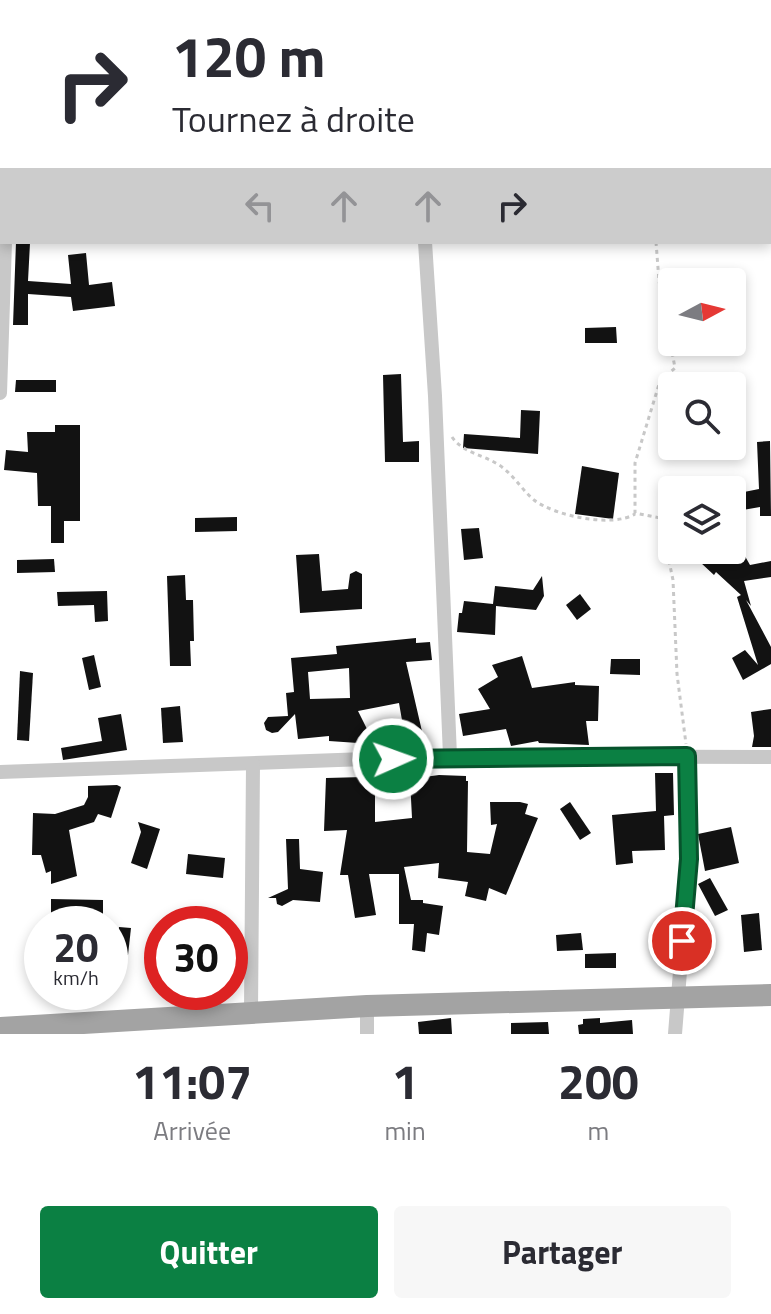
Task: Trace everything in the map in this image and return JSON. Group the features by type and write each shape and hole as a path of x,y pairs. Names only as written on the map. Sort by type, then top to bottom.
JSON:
{"main road":[{"path":"0,1028 367,1006 771,995"}],"street":[{"path":"0,393 5,244"},
{"path":"425,244 435,396 450,756"},
{"path":"0,772 450,756 771,757"},
{"path":"675,1034 689,859 687,756"},
{"path":"251,1011 253,764"},
{"path":"367,1006 367,1034"}],"path":[{"path":"635,513 635,463 660,381 675,368 659,281 656,244"},
{"path":"449,429 461,448 497,464 537,502 576,517 596,520 621,521 635,513 660,518 673,580 677,674 687,756"}],"building":[{"path":"16,244 30,244 28,281 71,284 68,255 86,253 89,285 112,282 115,306 73,311 71,297 28,294 28,325 13,325"},
{"path":"616,327 617,343 585,343 585,328"},
{"path":"401,374 403,442 419,441 419,462 385,462 383,375"},
{"path":"16,380 56,380 56,392 15,392"},
{"path":"521,410 540,411 538,454 463,448 464,434 520,438"},
{"path":"55,425 80,425 80,521 64,521 64,543 51,543 51,506 38,506 37,473 4,470 6,450 28,452 27,432 55,432"},
{"path":"770,441 771,516 760,516 760,507 746,509 746,492 759,489 757,442"},
{"path":"582,466 619,473 613,519 575,514"},
{"path":"237,517 237,531 195,532 195,518"},
{"path":"479,528 483,558 464,560 461,529"},
{"path":"319,554 322,591 348,589 350,574 356,571 362,574 362,609 300,613 296,555"},
{"path":"746,558 750,565 771,561 771,577 744,581 751,606 746,600 771,647 771,664 743,680 732,658 745,650 758,665 737,597 741,595 716,572 714,575 702,564 746,564"},
{"path":"54,559 55,572 17,573 17,560"},
{"path":"185,575 186,600 193,600 191,666 170,666 167,576"},
{"path":"542,576 544,596 536,610 496,606 495,635 457,632 464,601 493,604 495,586 533,590"},
{"path":"107,591 108,621 95,622 94,605 58,606 57,592"},
{"path":"580,594 591,609 577,620 566,605"},
{"path":"416,638 416,643 430,642 432,660 406,662 424,740 406,743 399,703 358,711 371,737 358,743 329,741 329,736 298,739 295,714 278,732 266,730 264,723 268,717 288,716 286,693 294,692 291,658 337,654 336,646","holes":["349,668 350,698 310,699 308,672"]},
{"path":"94,655 101,687 89,690 82,658"},
{"path":"522,656 532,688 575,682 575,685 599,686 598,721 586,721 589,745 538,741 511,746 506,729 463,736 459,714 490,709 478,689 498,677 492,665"},
{"path":"611,659 640,659 640,675 610,674"},
{"path":"20,671 33,673 29,741 17,740"},
{"path":"180,706 183,742 163,743 161,708"},
{"path":"771,709 771,747 752,747 751,712"},
{"path":"121,714 127,750 63,760 61,748 102,741 98,718"},
{"path":"382,772 384,791 375,792 375,822 412,818 410,779 439,775 466,776 467,852 490,854 497,824 491,825 490,802 528,804 525,814 538,818 506,895 489,888 486,901 465,896 468,882 438,878 439,863 404,867 411,900 443,906 439,935 427,933 425,952 412,950 414,924 399,924 399,874 369,874 376,915 355,918 348,875 340,875 347,830 324,831 326,778 364,777 364,773"},
{"path":"655,773 673,773 674,815 664,816 665,850 632,851 633,863 616,865 612,815 656,811"},
{"path":"88,786 121,787 111,818 98,814 94,822 69,830 77,876 51,884 51,871 46,873 41,855 32,855 33,813 55,814 84,805"},
{"path":"570,802 591,833 580,840 560,809"},
{"path":"138,822 160,829 147,869 131,863 141,832"},
{"path":"731,827 739,863 705,871 698,834"},
{"path":"286,839 299,839 300,869 323,872 320,902 293,900 282,906 277,904 276,898 268,898 288,889"},
{"path":"188,854 225,858 223,878 186,874"},
{"path":"710,878 728,910 715,916 698,884"},
{"path":"51,899 103,900 103,906 51,906"},
{"path":"759,913 762,950 744,952 741,915"},
{"path":"128,928 131,928 128,955"},
{"path":"581,933 583,950 557,951 556,935"},
{"path":"616,953 616,968 585,968 585,954"},
{"path":"451,1018 452,1034 419,1034 418,1022"},
{"path":"600,1018 600,1023 632,1020 633,1034 579,1034 578,1025 583,1024 583,1019"},
{"path":"548,1022 549,1034 511,1034 511,1023"}],"route":[{"path":"393,759 450,756 687,756 689,859 682,941"}]}
